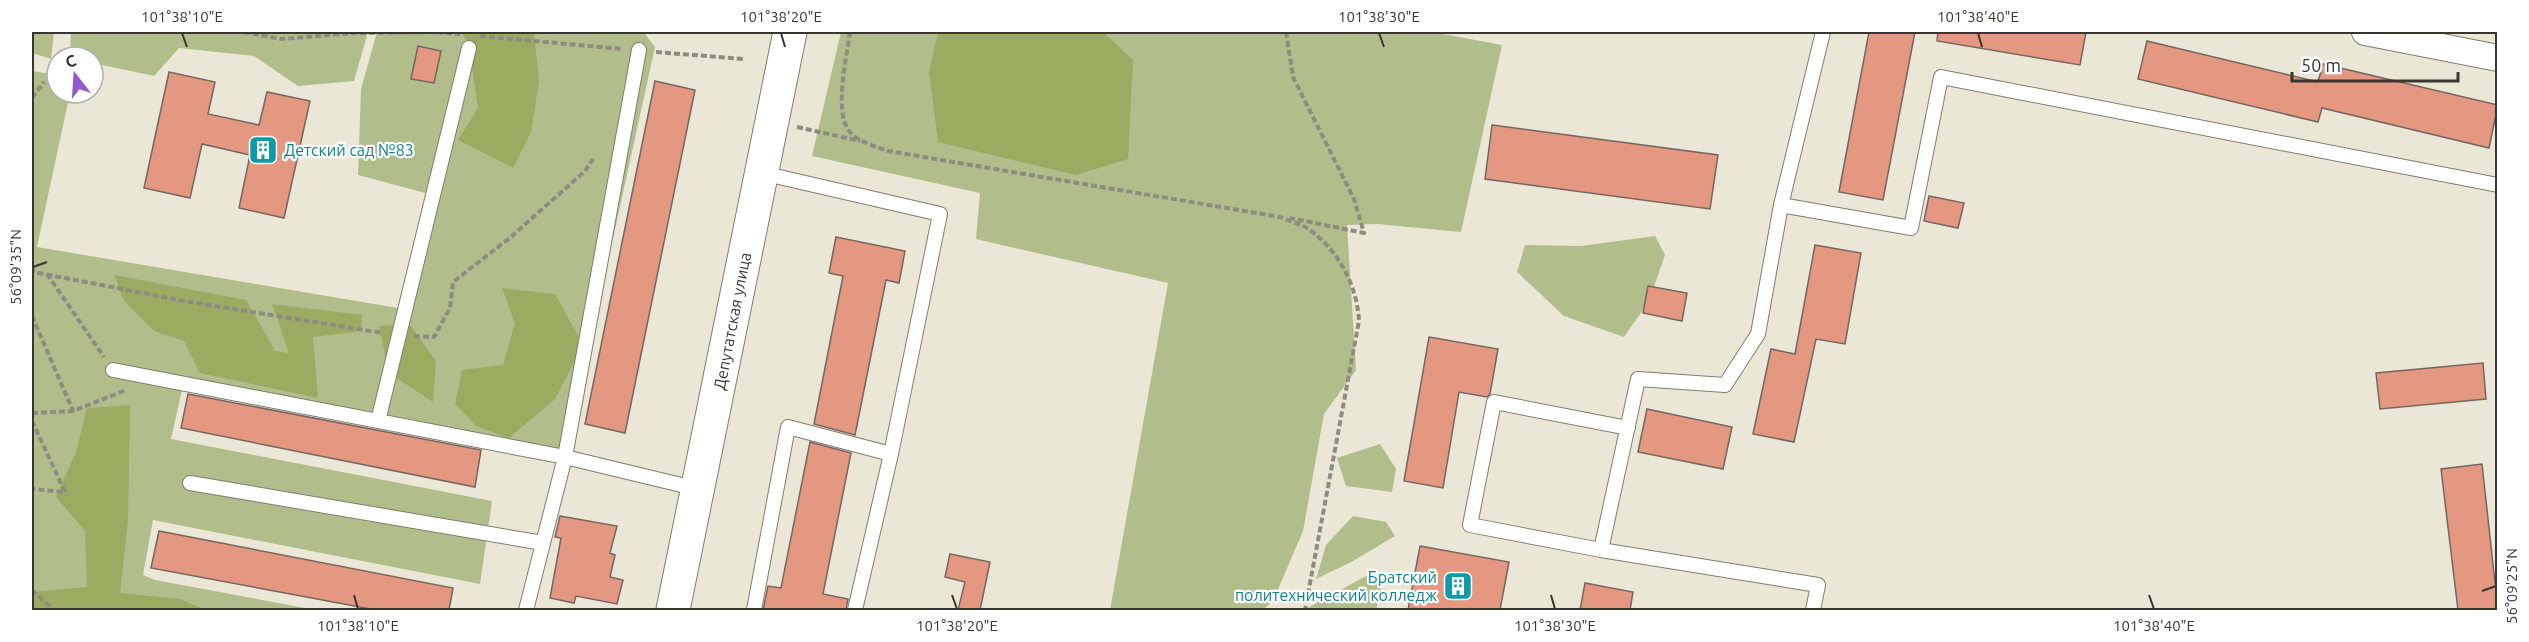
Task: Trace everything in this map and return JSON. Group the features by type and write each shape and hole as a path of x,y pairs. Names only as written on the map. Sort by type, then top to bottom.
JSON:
{"street":[{"name":"Депутатская улица","path":"673,610 790,32"},
{"path":"2365,32 2498,58"}],"lane":[{"path":"1601,550 1638,379 1725,385 1758,334 1781,205 1823,32"},
{"path":"378,421 469,48"},
{"path":"526,610 565,457 639,50"},
{"path":"1781,205 1911,228 1941,77 2498,185"},
{"path":"762,173 940,214 891,454 855,610"},
{"path":"113,370 565,457 698,490"},
{"path":"1628,428 1494,402 1470,525 1601,550 1818,585 1813,610"},
{"path":"754,610 788,427 891,454"},
{"path":"190,483 543,543"}],"path":[{"path":"244,32 281,39 355,33 431,32"},
{"path":"437,32 744,59"},
{"path":"850,32 842,102 844,119 850,132 862,141"},
{"path":"772,122 862,141 888,151 1280,216 1364,233 1354,199 1293,77 1286,32"},
{"path":"32,98 44,82"},
{"path":"403,335 434,337 450,309 453,282 511,237 585,171 593,159"},
{"path":"1280,216 1308,229 1328,247 1345,269 1358,300 1359,321 1305,610"},
{"path":"32,267 34,272 241,311 393,334"},
{"path":"32,413 73,411 126,390 47,274"},
{"path":"32,316 73,411"},
{"path":"32,421 64,492 32,489"},
{"path":"32,590 53,610"}],"green space":[{"path":"32,32 54,32 53,45 45,45 45,57 32,53"},
{"path":"71,32 368,32 354,81 298,86 254,56 179,48 154,76 105,66 105,45 70,45"},
{"path":"377,32 634,32 645,34 655,47 565,457 184,381 171,439 492,501 480,584 153,520 143,575 155,580 316,610 32,610 32,71 45,73 45,105 67,105 37,247 404,309 429,194 358,175 361,89"},
{"path":"462,32 534,32 539,82 531,132 513,168 458,140 478,108 469,48"},
{"path":"841,32 1432,32 1502,45 1461,232 1377,224 1347,225 1356,370 1324,414 1303,531 1273,601 1263,610 1110,610 1168,283 976,239 980,193 812,156"},
{"path":"938,32 1103,32 1133,60 1128,159 1076,175 938,142 929,72"},
{"path":"1655,236 1665,255 1649,301 1624,337 1564,316 1517,272 1525,245 1581,246"},
{"path":"114,275 246,300 275,351 289,353 272,304 362,315 361,331 313,337 318,398 200,373 184,341 154,331 125,302"},
{"path":"502,288 555,294 583,345 555,399 509,438 476,426 455,404 462,370 503,365 515,323"},
{"path":"409,324 436,361 433,402 389,373 379,326"},
{"path":"130,405 128,520 120,593 180,599 206,610 32,610 32,592 87,587 85,531 56,497 76,452 87,408"},
{"path":"1380,444 1396,469 1392,492 1346,486 1337,458"},
{"path":"1353,516 1386,522 1395,536 1353,561 1316,579 1326,545"},
{"path":"1366,576 1384,577 1376,610 1304,610"}],"building":[{"path":"1869,32 1915,32 1883,200 1839,192"},
{"path":"1938,32 2086,32 2080,65 1937,41"},
{"path":"2147,41 2318,82 2323,64 2498,105 2489,148 2322,108 2318,122 2138,79"},
{"path":"418,46 441,51 434,83 411,79"},
{"name":"Детский сад №83","path":"169,72 215,82 208,114 259,125 267,92 310,101 284,218 239,208 250,155 202,144 190,198 144,188"},
{"path":"655,81 695,90 625,433 585,424"},
{"path":"1492,125 1718,155 1710,209 1485,179"},
{"path":"1929,196 1964,203 1958,228 1924,221"},
{"path":"836,237 905,251 899,283 886,280 855,435 814,424 843,276 829,273"},
{"path":"1815,245 1861,253 1845,344 1816,339 1794,442 1753,434 1771,349 1795,354"},
{"path":"1648,286 1687,293 1682,321 1643,313"},
{"path":"1429,337 1498,349 1490,394 1487,397 1459,392 1443,488 1404,481"},
{"path":"2483,363 2486,399 2380,409 2376,373"},
{"path":"188,394 481,450 475,487 181,428"},
{"path":"1647,409 1732,427 1723,469 1638,452"},
{"path":"810,442 851,453 823,594 848,599 846,610 763,610 768,586 781,588"},
{"path":"2482,464 2498,610 2458,610 2441,469"},
{"path":"560,516 617,526 610,553 615,555 610,577 623,580 617,604 576,596 574,603 550,598 561,538 555,537"},
{"path":"159,531 453,588 449,610 376,610 151,568"},
{"name":"Братский политехнический колледж","path":"1420,546 1509,562 1500,610 1408,610"},
{"path":"950,554 990,562 980,610 958,610 965,582 945,577"},
{"path":"1585,583 1633,592 1630,610 1580,610"}],"place":[{"name":"Детский сад №83","path":"263,150"},
{"name":"Братский политехнический колледж","path":"1458,586"}]}
